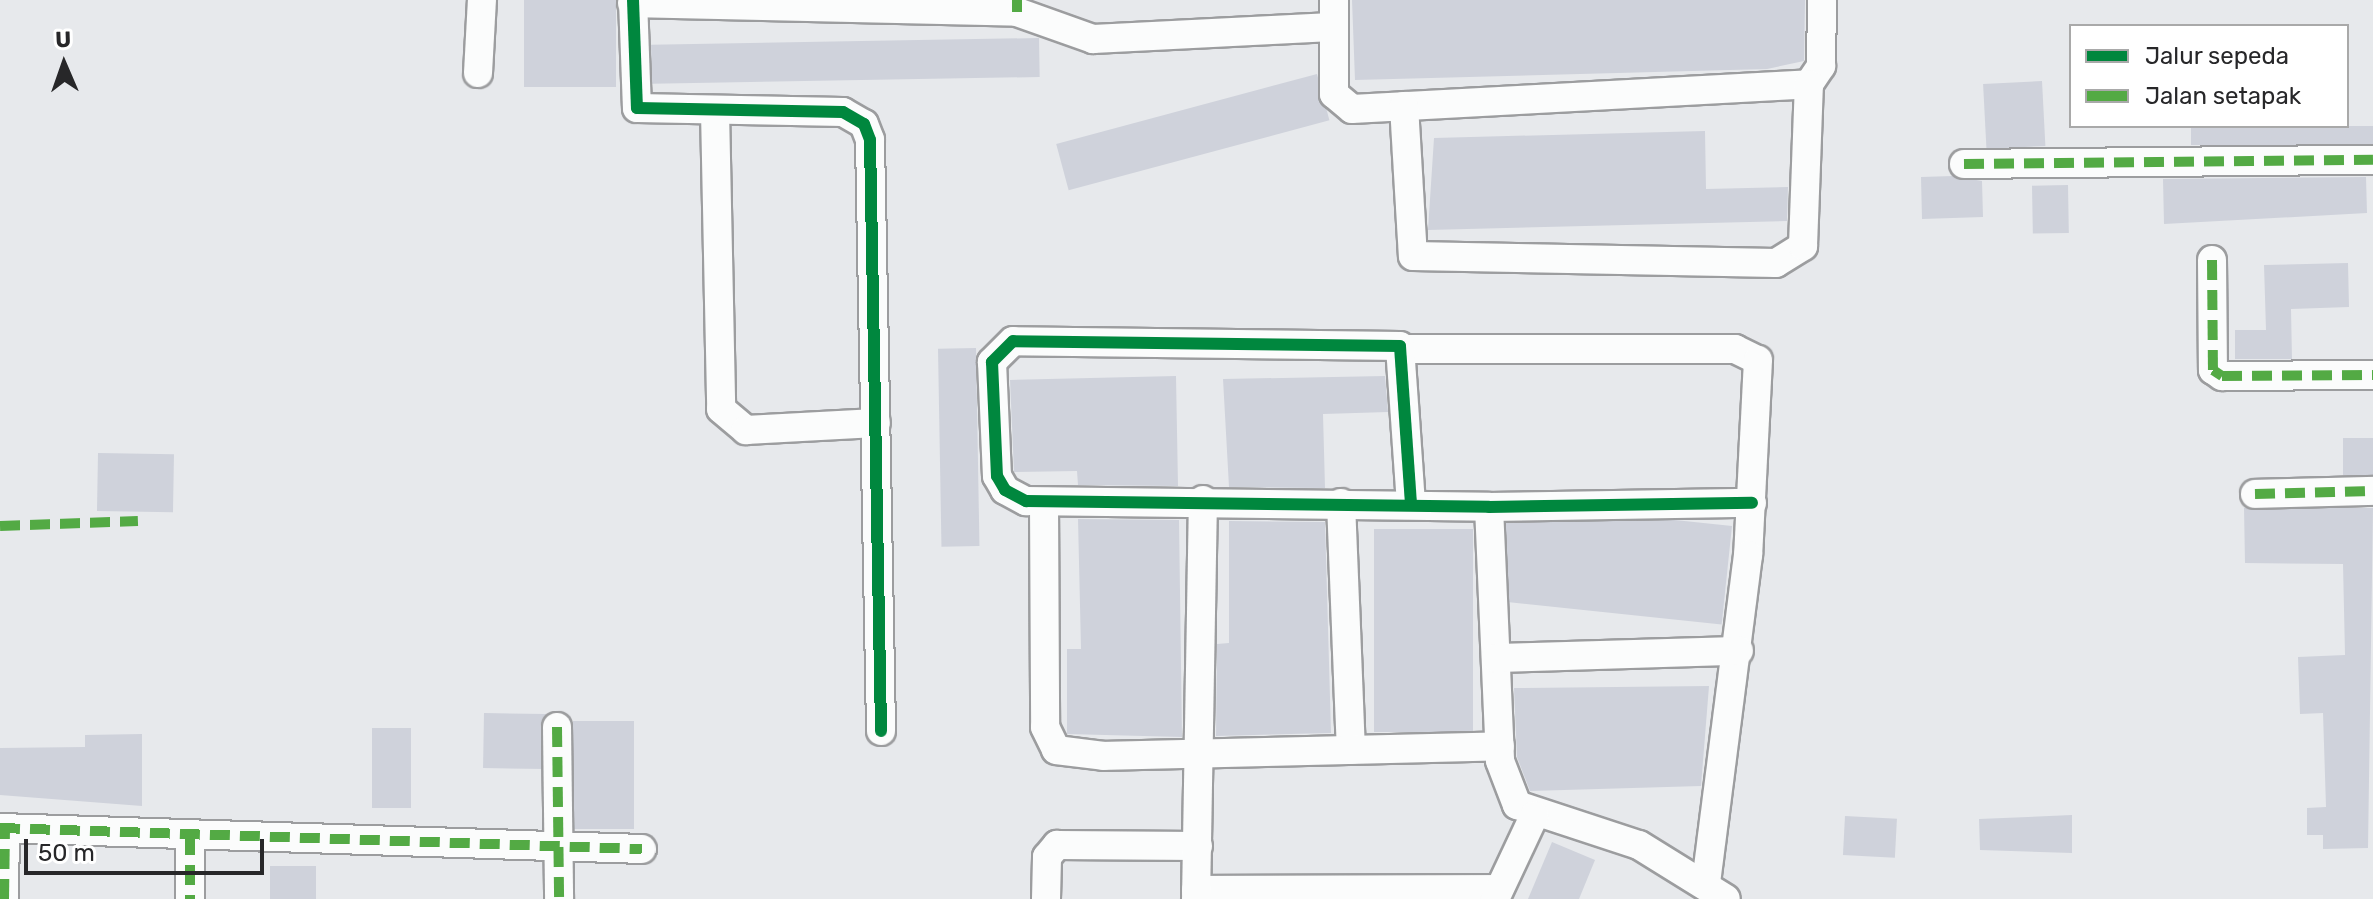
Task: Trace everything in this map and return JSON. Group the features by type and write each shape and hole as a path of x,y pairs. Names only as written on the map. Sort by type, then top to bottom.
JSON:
{"street":[{"path":"478,73 482,0"},
{"path":"1404,106 1413,256 1776,263 1803,246 1809,84 1821,66 1822,0"},
{"path":"881,731 870,140 864,124 843,112 637,108 632,2 1017,6 1093,39 1333,13 1340,103 1404,106 1809,84"},
{"path":"715,111 721,409 746,430 876,423"},
{"path":"1964,164 2373,160"},
{"path":"2212,260 2213,370 2222,376 2373,375"},
{"path":"1489,507 1500,746 1506,786 1534,816 1639,845 1716,892 1752,503 1758,360 1746,351 1008,342 992,362 997,476 1012,495 1044,504 1203,500 1489,507 1752,503"},
{"path":"1402,349 1411,504"},
{"path":"2255,494 2373,491"},
{"path":"1203,500 1196,894 1497,894 1534,816"},
{"path":"1341,503 1351,750"},
{"path":"1044,504 1045,727 1052,747 1083,755 1500,746"},
{"path":"1496,658 1739,651"},
{"path":"557,727 559,899"},
{"path":"4,899 2,828 642,849"},
{"path":"190,835 190,899"},
{"path":"1046,899 1047,857 1057,845 1198,846"}],"building":[{"path":"524,0 616,0 616,87 524,87"},
{"path":"1352,0 1805,0 1804,61 1767,69 1355,80"},
{"path":"1039,38 1040,77 652,84 651,45"},
{"path":"1317,74 1329,120 1069,190 1056,144"},
{"path":"2042,81 2045,146 1986,149 1983,84"},
{"path":"2373,126 2373,145 2191,145 2191,128"},
{"path":"1705,131 1706,189 1788,187 1787,221 1428,230 1434,138"},
{"path":"1953,176 1982,181 1983,217 1922,219 1921,177"},
{"path":"2366,177 2367,213 2164,224 2163,179"},
{"path":"2068,185 2069,233 2033,234 2032,186"},
{"path":"2348,263 2349,307 2291,309 2292,359 2235,359 2235,330 2266,330 2264,265"},
{"path":"976,348 979,546 941,547 938,349"},
{"path":"1176,376 1178,486 1078,485 1077,471 1014,472 1010,380"},
{"path":"1385,376 1388,412 1323,414 1325,488 1229,487 1223,379"},
{"path":"2343,438 2373,438 2373,475 2343,475"},
{"path":"98,453 174,454 173,512 97,511"},
{"path":"1508,502 1732,526 1722,624 1498,601"},
{"path":"2244,508 2373,508 2368,848 2323,849 2323,835 2307,835 2307,808 2326,807 2323,713 2300,714 2298,657 2345,655 2343,564 2245,563"},
{"path":"1078,519 1179,520 1182,737 1067,734 1067,649 1081,649"},
{"path":"1229,521 1325,522 1331,733 1216,736 1217,644 1229,643"},
{"path":"1374,529 1473,529 1473,732 1374,732"},
{"path":"1709,686 1701,786 1530,791 1517,757 1514,688"},
{"path":"484,713 546,714 545,769 483,768"},
{"path":"573,721 634,721 634,829 573,829"},
{"path":"372,728 411,728 411,808 372,808"},
{"path":"142,734 142,806 0,795 0,748 85,747 85,735"},
{"path":"2072,815 2072,853 1980,850 1979,819"},
{"path":"1845,816 1897,819 1895,858 1843,855"},
{"path":"1552,842 1595,860 1579,899 1528,899"},
{"path":"270,866 316,866 316,899 270,899"}],"marked path":[{"path":"1017,0 1017,12"},
{"path":"1964,164 2373,160"},
{"path":"2212,260 2213,370 2222,376 2373,375"},
{"path":"2255,494 2373,491"},
{"path":"0,526 138,521"},
{"path":"557,727 559,899"},
{"path":"0,828 642,849"},
{"path":"4,899 5,829"},
{"path":"190,835 190,899"}],"cycle path":[{"path":"633,0 637,108 843,112 864,124 870,140 881,731"},
{"path":"1411,504 1400,346 1013,341 992,362 997,476 1005,490 1026,501 1489,507 1752,503"}]}
